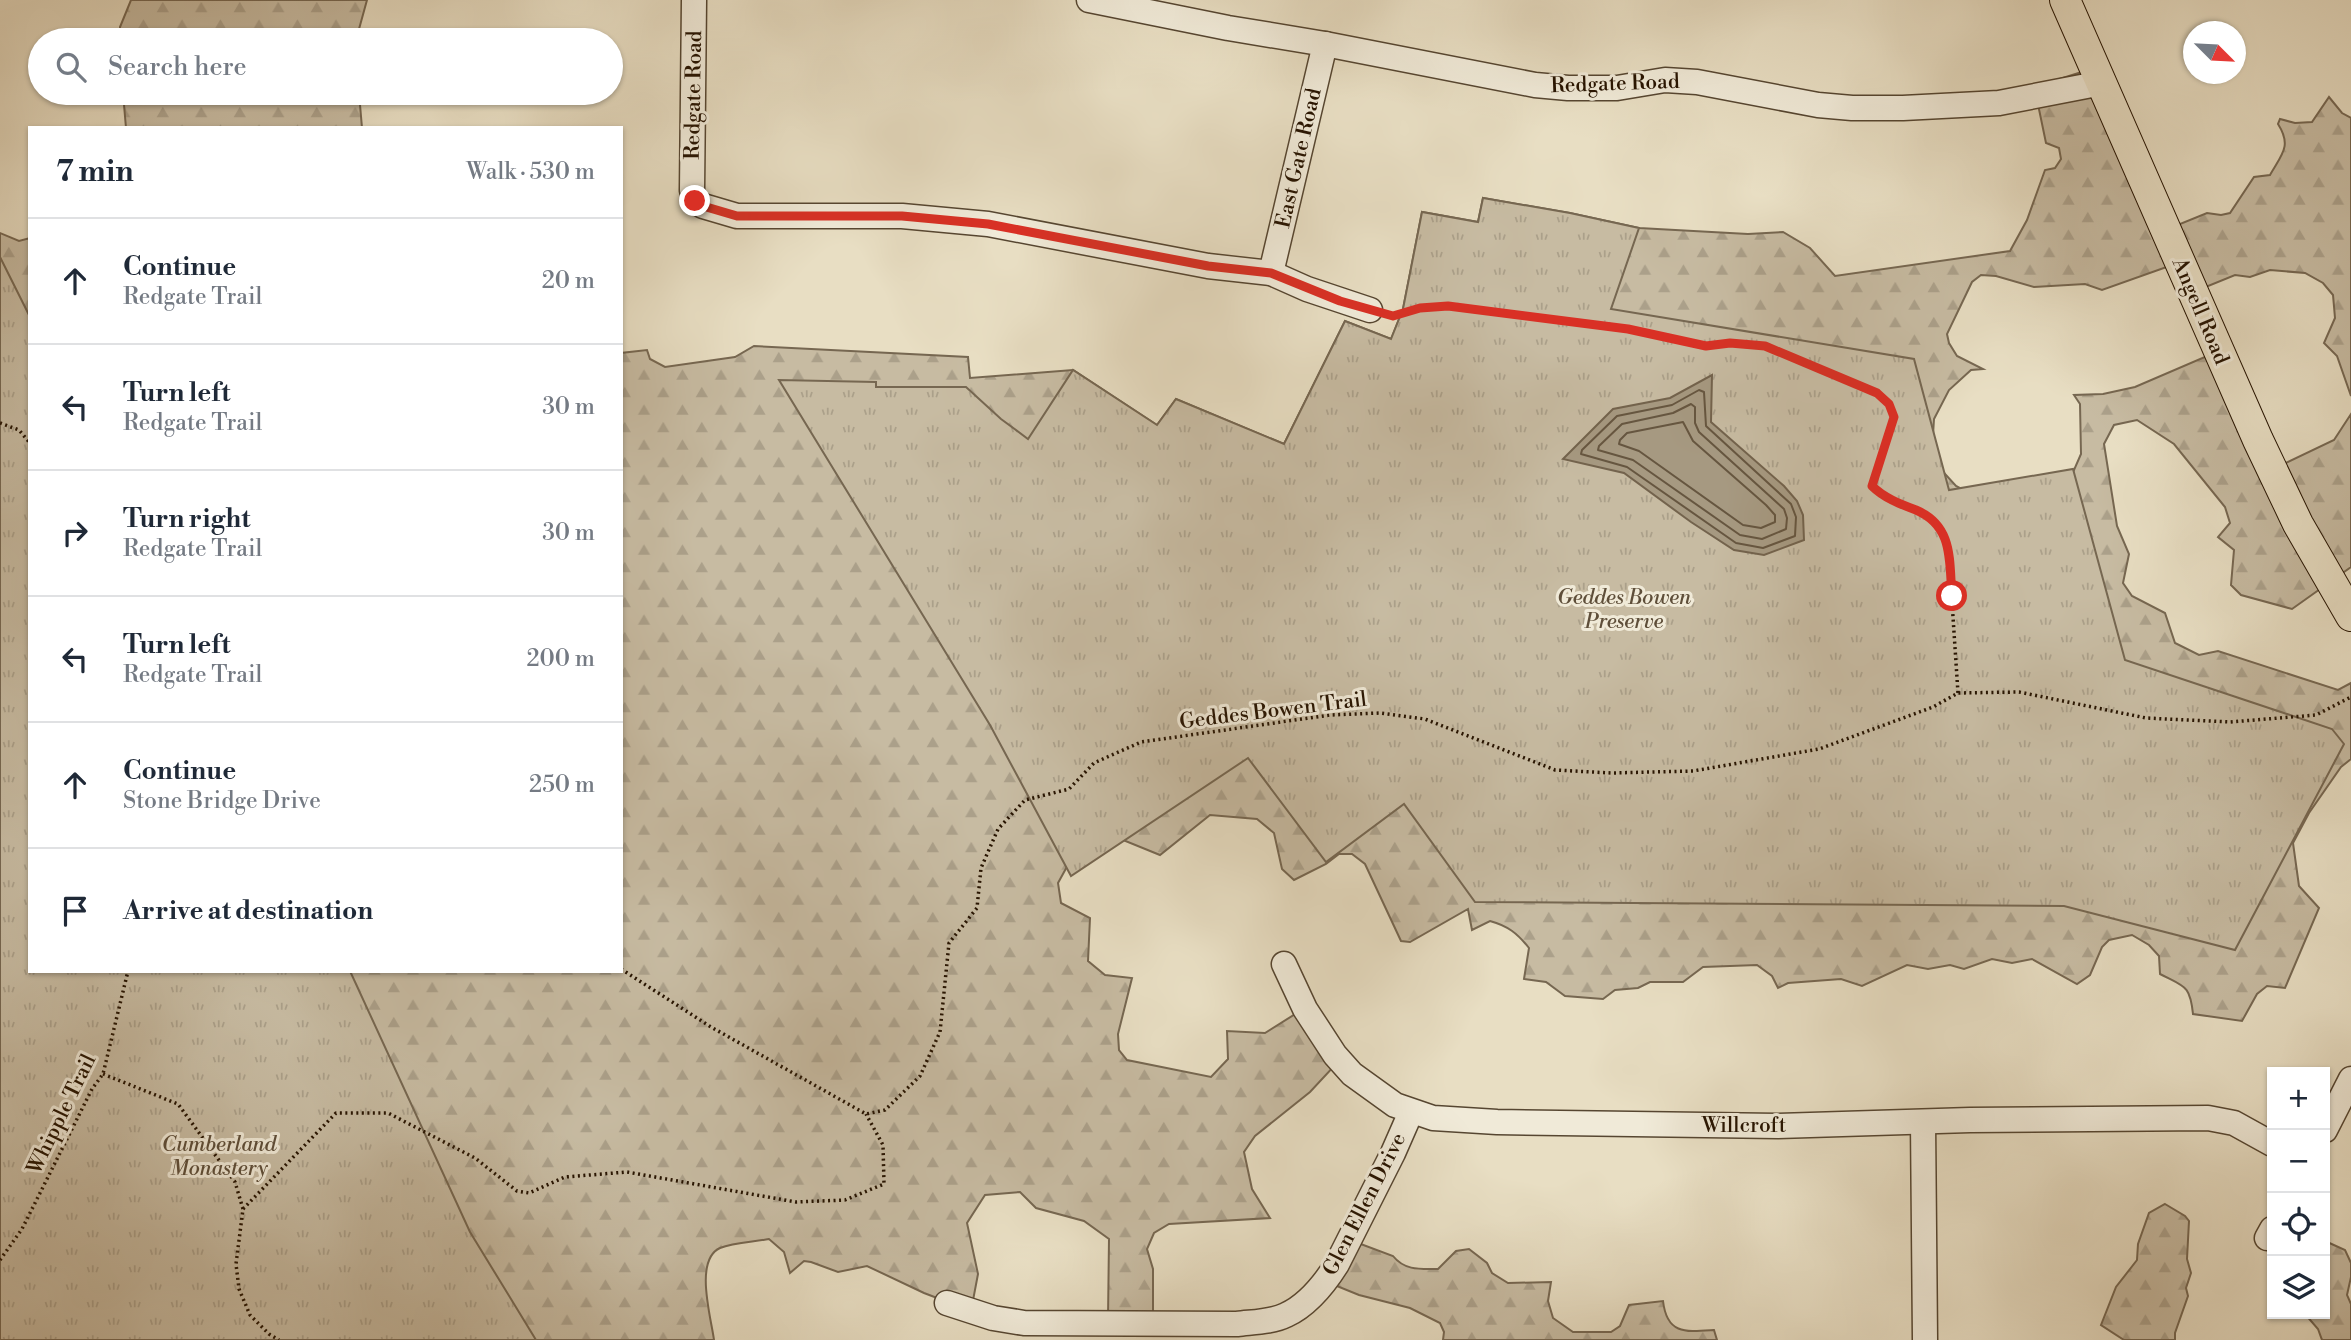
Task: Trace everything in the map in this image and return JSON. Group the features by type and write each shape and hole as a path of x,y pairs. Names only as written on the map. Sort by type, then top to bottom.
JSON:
{"main road":[{"name":"Angell Road","path":"2065,0 2258,440 2298,524 2351,616"}],"street":[{"name":"Redgate Road","path":"694,0 692,190 695,201 703,206 737,216 902,216 977,223 1208,266 1271,273"},
{"name":"Redgate Road","path":"1089,0 1535,85 1568,88 1617,88 1665,80 1697,82 1818,105 1852,108 1986,104 2102,83"},
{"name":"East Gate Road","path":"1271,273 1325,44"},
{"path":"1271,273 1307,289 1370,310"},
{"name":"Willcroft","path":"1284,964 1305,1009 1335,1055 1352,1074 1395,1105 1411,1112 1452,1121 1778,1126 2208,1118 2234,1123 2267,1141"},
{"path":"2330,1120 2351,1080"},
{"name":"Glen Ellen Drive","path":"947,1303 993,1318 1024,1323 1237,1324 1287,1315 1307,1301 1327,1280 1393,1153 1411,1112"},
{"path":"1923,1122 1925,1340"}],"path":[{"path":"1370,310 1393,316 1420,308 1448,306 1628,329 1706,346 1730,343 1765,346 1877,393 1889,404 1894,417 1872,486 1881,495 1928,515 1948,541 1958,693"},
{"path":"0,424 19,430 28,441"},
{"name":"Geddes Bowen Trail","path":"866,1114 885,1110 920,1076 940,1032 950,943 977,908 981,868 998,829 1025,800 1069,789 1094,763 1141,742 1330,715 1380,713 1425,719 1555,770 1611,773 1693,771 1819,749 1933,707 1958,693 2019,692 2146,719 2230,722 2316,715 2351,696"},
{"path":"243,1209 336,1114 388,1113 475,1158 517,1191 529,1193 565,1177 626,1172 796,1202 845,1200 884,1184 883,1145 866,1114 711,1027 623,970"},
{"name":"Whipple Trail","path":"0,1261 22,1229 92,1089 103,1074 128,973"},
{"path":"103,1074 178,1104 235,1182 243,1209 236,1264 239,1289 250,1315 279,1340"}],"green space":[{"path":"131,0 367,0 359,28 120,27"},
{"path":"2088,70 2163,231 2207,213 2230,213 2254,177 2270,175 2284,150 2284,138 2278,124 2280,119 2295,123 2312,122 2329,97 2342,113 2351,118 2351,396 2337,356 2324,343 2335,318 2333,295 2323,283 2305,273 2270,270 2250,277 2235,275 2191,293 2175,264 2102,290 2085,284 2034,287 1996,276 1981,275 1972,282 1947,334 1957,356 1983,369 1971,370 1949,390 1934,419 1935,463 1956,486 1978,498 2071,477 2081,454 2080,404 2074,395 2103,394 2135,387 2214,353 2275,468 2334,440 2351,414 2351,567 2292,609 2241,595 2231,585 2234,550 2218,537 2230,523 2225,507 2174,444 2137,420 2114,425 2104,444 2117,526 2129,554 2123,583 2132,596 2165,613 2175,643 2199,655 2218,651 2338,690 2351,683 2351,759 2341,767 2309,813 2293,843 2299,886 2319,908 2285,988 2267,986 2257,994 2242,1021 2193,1014 2190,997 2185,988 2160,974 2159,956 2149,945 2132,935 2109,940 2102,947 2090,975 2077,984 2032,959 2012,963 1992,959 1964,969 1950,965 1928,969 1907,965 1862,986 1841,979 1788,983 1778,988 1772,976 1757,965 1703,967 1683,982 1650,982 1638,988 1615,990 1603,999 1565,996 1546,982 1524,979 1529,948 1507,928 1490,921 1472,930 1468,909 1410,942 1401,941 1365,864 1352,854 1339,854 1326,864 1294,880 1282,869 1274,833 1257,819 1210,815 1160,855 1106,833 1080,843 1058,883 1061,903 1090,918 1088,961 1105,975 1132,978 1118,1034 1119,1050 1127,1060 1211,1077 1228,1059 1227,1031 1265,1033 1300,1011 1337,1063 1310,1092 1255,1136 1244,1152 1252,1189 1270,1218 1169,1224 1154,1233 1147,1249 1153,1269 1153,1319 1108,1319 1109,1239 1084,1221 1036,1208 1020,1192 985,1195 967,1223 978,1274 971,1311 924,1293 867,1266 838,1272 804,1261 790,1273 784,1252 769,1239 726,1246 712,1254 706,1276 706,1290 714,1340 0,1340 0,233 19,241 28,239 28,973 623,973 623,353 647,350 650,359 665,367 735,357 754,346 968,357 970,378 1073,370 1157,425 1176,399 1284,444 1345,321 1391,339 1403,309 1422,212 1478,222 1483,198 1639,228 1748,234 1783,232 1810,248 1835,276 2010,251 2027,220 2045,170 2055,168 2061,159 2059,148 2046,143 2035,90 2037,86"},
{"path":"124,105 360,105 362,126 126,126"},
{"name":"Geddes Bowen Preserve","path":"1483,198 1639,228 1611,309 1914,359 1949,490 2073,469 2125,660 2332,729 2344,744 2235,950 2064,906 1475,902 1404,804 1326,862 1248,758 1071,876 990,725 779,380 876,382 876,387 966,387 1028,439 1073,370 1157,425 1176,399 1284,444 1345,321 1391,339 1403,309 1422,212 1478,222"},
{"name":"Cumberland Monastery","path":"0,257 28,313 28,973 351,973 470,1232 536,1340 0,1340"},
{"path":"2165,1204 2189,1221 2187,1259 2191,1273 2186,1288 2188,1296 2175,1340 2124,1340 2101,1325 2116,1287 2137,1260 2138,1244 2149,1213"},
{"path":"1342,1237 1393,1256 1414,1268 1438,1269 1456,1251 1469,1249 1487,1263 1492,1273 1508,1283 1551,1282 1548,1301 1553,1318 1573,1332 1611,1332 1620,1326 1629,1305 1663,1301 1665,1312 1674,1326 1687,1331 1714,1330 1717,1340 1443,1340 1444,1332 1440,1323 1410,1308 1359,1295 1322,1280"},
{"path":"2330,1243 2345,1250 2351,1263 2347,1295 2351,1304 2351,1340 2322,1340 2318,1329 2309,1319 2330,1319"}],"water":[{"path":"1712,375 1711,422 1784,486 1797,501 1803,515 1804,540 1764,555 1734,550 1624,473 1563,459 1613,409 1670,398"}],"route":[{"path":"695,201 737,216 902,216 988,224 1208,266 1271,273 1340,301 1393,316 1420,308 1448,306 1628,329 1706,346 1730,343 1765,346 1877,393 1889,404 1894,417 1872,486 1881,495 1928,515 1948,541 1952,596"}]}
